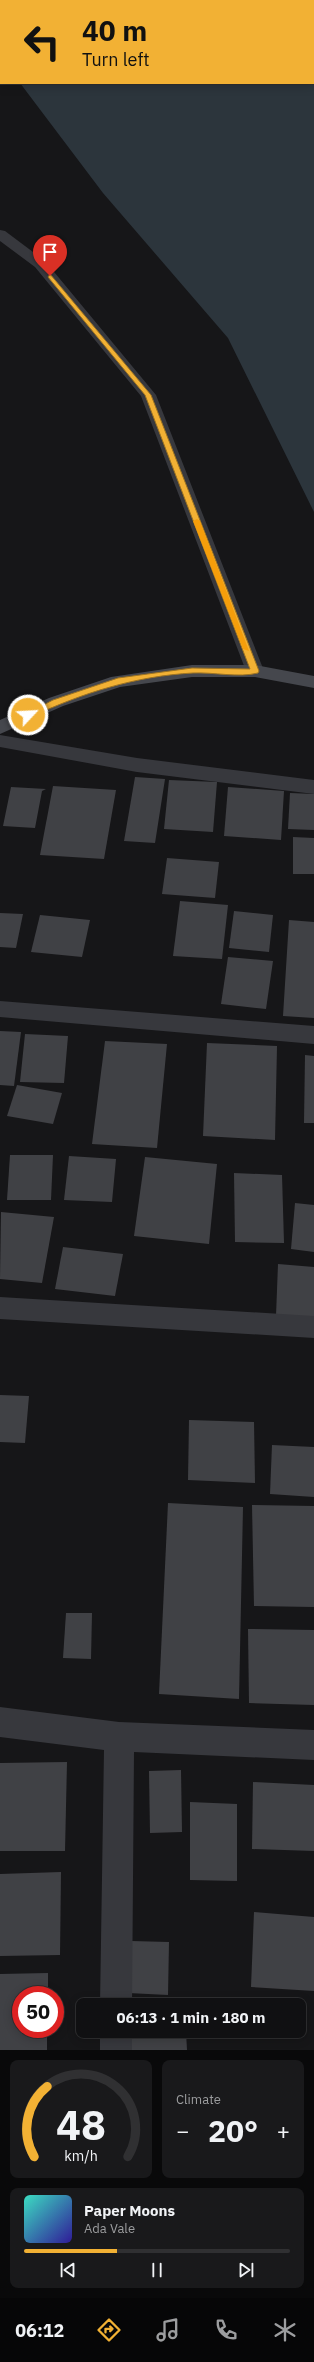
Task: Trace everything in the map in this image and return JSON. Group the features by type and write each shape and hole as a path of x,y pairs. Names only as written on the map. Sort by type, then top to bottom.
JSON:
{"main road":[{"path":"0,728 56,702 118,681 192,671 255,671 314,682"}],"street":[{"path":"0,234 40,264 148,395 255,671"},
{"path":"0,741 137,765 314,787"},
{"path":"0,1009 314,1035"},
{"path":"0,1308 314,1327"},
{"path":"0,1722 119,1737 314,1745"},
{"path":"116,1998 119,1737"},
{"path":"116,2038 116,2050"}],"shaded area":[{"path":"21,84 314,84 314,512 228,338 103,193"}],"building":[{"path":"135,777 165,779 155,843 124,841"},
{"path":"169,780 217,782 213,832 164,829"},
{"path":"53,786 116,790 104,859 40,855"},
{"path":"11,787 46,789 42,791 35,828 3,826"},
{"path":"228,787 284,791 281,840 224,836"},
{"path":"290,793 314,794 314,830 288,829"},
{"path":"293,837 314,838 314,874 293,874"},
{"path":"167,858 219,862 215,898 162,894"},
{"path":"180,901 228,905 222,959 173,956"},
{"path":"234,911 273,915 269,952 229,948"},
{"path":"0,913 23,914 16,948 0,947"},
{"path":"40,915 90,920 82,957 31,952"},
{"path":"289,920 314,922 314,1018 283,1016"},
{"path":"228,957 273,961 266,1009 221,1004"},
{"path":"0,1031 21,1032 14,1086 0,1085"},
{"path":"25,1034 68,1036 64,1083 20,1082"},
{"path":"105,1041 167,1044 157,1148 92,1144"},
{"path":"207,1043 277,1046 275,1140 203,1136"},
{"path":"305,1055 314,1056 314,1123 304,1123"},
{"path":"17,1085 62,1093 53,1124 7,1116"},
{"path":"10,1155 53,1155 51,1200 7,1200"},
{"path":"69,1156 116,1159 112,1202 64,1200"},
{"path":"145,1157 217,1164 209,1244 134,1236"},
{"path":"234,1173 282,1175 284,1243 235,1242"},
{"path":"295,1203 314,1205 314,1252 291,1249"},
{"path":"1,1212 54,1217 42,1283 0,1279"},
{"path":"63,1247 123,1254 115,1296 55,1289"},
{"path":"278,1264 314,1267 314,1319 276,1316"},
{"path":"0,1395 29,1396 25,1443 0,1442"},
{"path":"189,1420 254,1422 255,1483 188,1480"},
{"path":"272,1445 314,1447 314,1497 270,1494"},
{"path":"168,1503 243,1507 239,1699 159,1694"},
{"path":"252,1505 314,1506 314,1607 254,1606"},
{"path":"66,1613 92,1613 91,1659 63,1658"},
{"path":"248,1629 314,1630 314,1705 249,1703"},
{"path":"67,1762 65,1851 0,1851 0,1763"},
{"path":"181,1770 182,1832 150,1833 149,1771"},
{"path":"253,1782 314,1785 314,1851 252,1849"},
{"path":"190,1802 237,1804 237,1881 190,1880"},
{"path":"61,1872 60,1955 0,1956 0,1874"},
{"path":"254,1912 314,1917 314,1991 251,1987"},
{"path":"131,1941 169,1942 168,1995 128,1993"},
{"path":"48,1973 48,1986 12,1986 12,2038 47,2038 47,2050 0,2050 0,1974"},
{"path":"130,2038 186,2038 187,2050 131,2050"}],"slow traffic":[{"path":"197,521 246,649"}],"route":[{"path":"28,715 56,702 118,681 192,671 255,671 148,395 50,276"}]}
